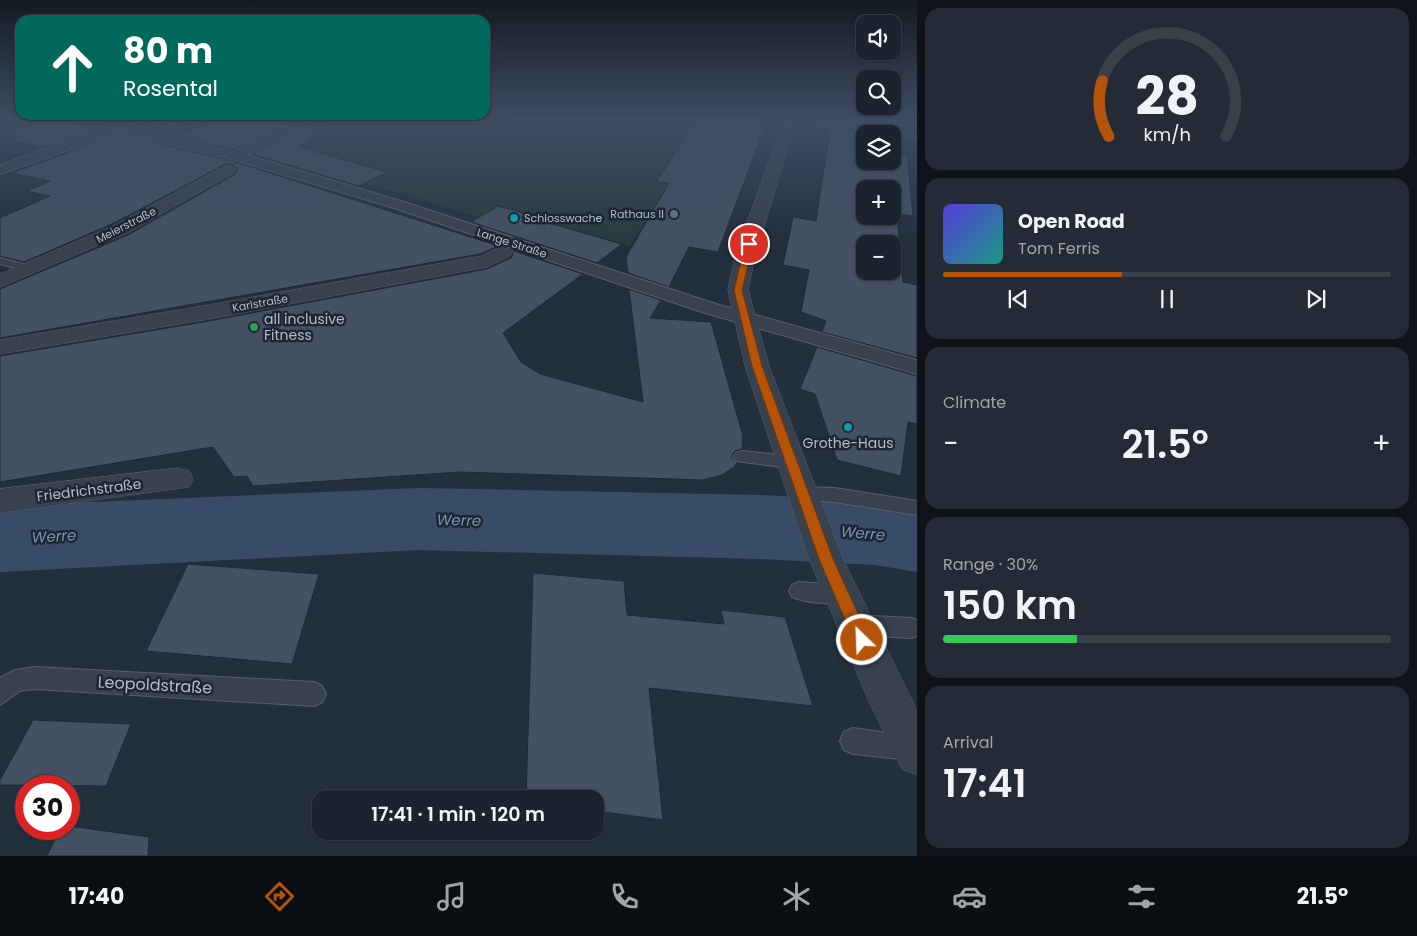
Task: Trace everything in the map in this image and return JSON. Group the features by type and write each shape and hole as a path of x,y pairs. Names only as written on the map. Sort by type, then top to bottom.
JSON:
{"street":[{"path":"0,170 25,161"},
{"name":"Lange Straße","path":"234,161 399,205 509,248 709,308 917,367"},
{"path":"777,161 745,256 738,290 744,318 757,366 826,559 848,610 915,750"},
{"name":"Meierstraße","path":"0,281 121,229 237,162"},
{"name":"Karlstraße","path":"0,347 209,312 487,261 509,248"},
{"name":"Friedrichstraße","path":"0,501 178,479"}],"lane":[{"path":"0,261 20,266 23,272"},
{"path":"742,457 790,462"},
{"path":"802,494 835,496 917,508"},
{"path":"799,590 848,610 911,628"},
{"name":"Leopoldstraße","path":"0,693 15,681 35,678 314,694"},
{"path":"853,741 915,750"}],"green space":[{"path":"335,161 670,161 657,181 669,183 630,246 539,220 543,217 498,206 482,216 488,220 362,182 384,171 359,163 353,166"}],"building":[{"path":"45,161 232,161 499,246 480,254 0,338 0,289 128,235 234,175 238,170 234,165 227,163 114,223 24,262 0,256 0,218 50,196 27,191 50,181 12,173"},
{"path":"275,161 348,161 387,172 359,186"},
{"path":"670,161 752,161 718,252 689,247 669,287 628,273 626,257 669,183 656,182"},
{"path":"825,161 856,161 856,170 901,170 901,161 908,161 913,216 901,214 901,180 856,180 856,225 898,225 899,235 856,235 856,280 901,280 901,259 903,282 917,285 917,358 822,332 826,321 801,312 809,270 783,265 793,217 816,221"},
{"path":"498,206 622,244 597,263 471,222"},
{"path":"514,251 583,274 503,333 521,362 540,374 643,402 629,289 661,300 650,318 711,322 743,436 742,449 735,451 731,457 737,463 734,467 722,475 703,480 460,472 253,486 247,476 234,477 213,447 0,482 0,356 209,321 487,269 511,258"},
{"path":"817,347 917,376 917,424 908,422 901,476 837,460 815,394 800,389"},
{"path":"188,564 319,574 292,664 146,651"},
{"path":"533,573 624,581 627,615 724,624 721,610 785,617 813,706 649,688 663,820 604,812 604,790 526,790"},
{"path":"33,720 131,724 106,786 80,786 80,775 15,775 15,785 0,785 0,780"},
{"path":"80,828 149,837 148,856 47,856 55,840 80,840"}],"waterway":[{"name":"Werre","path":"0,539 419,519 760,527 875,533 917,539"}],"place":[{"name":"Rathaus II","path":"674,214"},
{"name":"Schlosswache","path":"514,218"},
{"name":"all inclusive Fitness","path":"254,327"},
{"name":"Grothe-Haus","path":"848,427"}],"route":[{"path":"749,244 738,290 757,366 826,559 862,640"}]}
